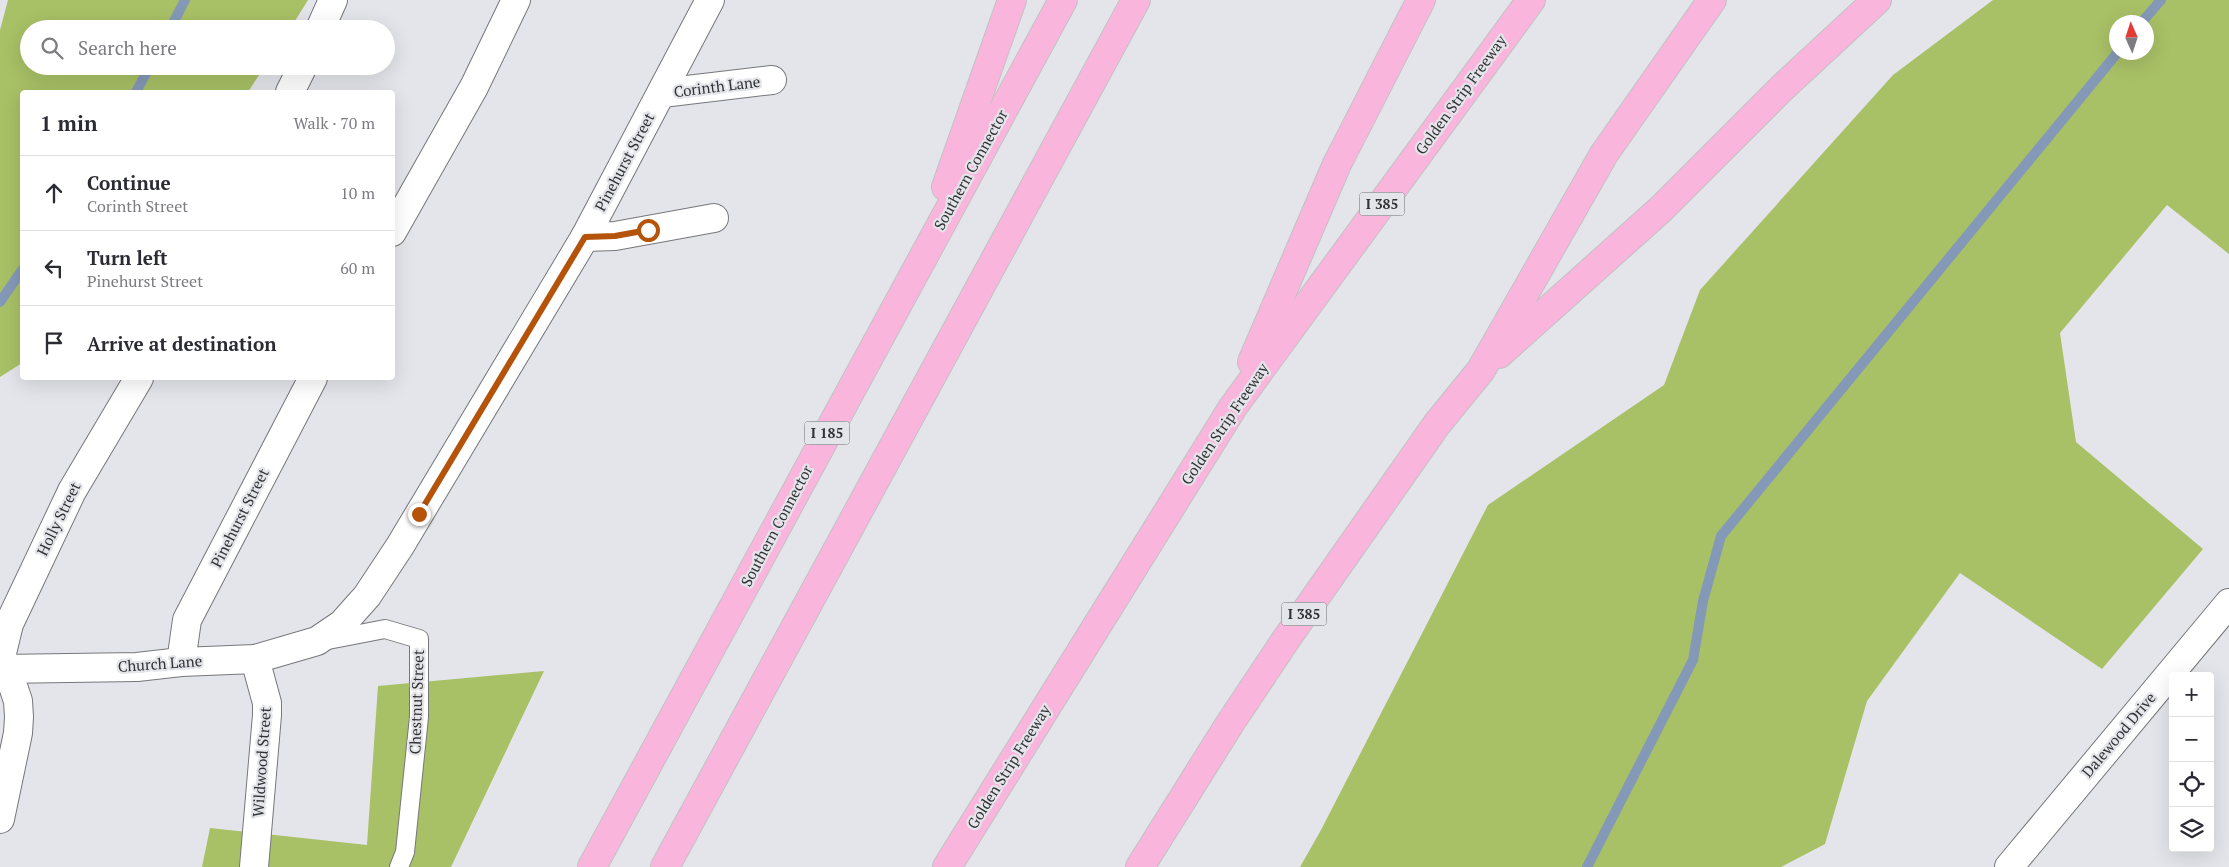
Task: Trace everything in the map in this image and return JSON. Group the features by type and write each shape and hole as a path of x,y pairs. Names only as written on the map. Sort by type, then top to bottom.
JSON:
{"highway":[{"path":"917,268 1012,0"},
{"name":"Southern Connector","path":"592,867 1063,0"},
{"path":"665,867 1136,0"},
{"path":"1233,407 1337,164 1421,0"},
{"name":"Golden Strip Freeway","path":"947,867 1233,407 1531,0"},
{"name":"I 385","path":"1140,867 1229,725 1287,638 1437,424 1481,370 1604,154 1712,0"},
{"path":"1481,370 1661,209 1782,88 1877,0"}],"street":[{"path":"324,20 333,0"},
{"path":"395,227 474,87 516,0"},
{"name":"Pinehurst Street","path":"317,641 342,624 373,588 585,237 710,0"},
{"path":"291,90 298,75"},
{"name":"Corinth Lane","path":"662,93 772,80"},
{"path":"585,237 615,236 714,218"},
{"name":"Holly Street","path":"2,669 2,653 9,624 72,491 138,380"},
{"name":"Pinehurst Street","path":"181,662 187,620 312,380"},
{"name":"Dalewood Drive","path":"2010,867 2229,603"},
{"name":"Church Lane","path":"2,669 137,667 181,662 255,659 317,641"},
{"name":"Wildwood Street","path":"254,867 267,715 267,703 255,659"},
{"path":"0,819 19,717 18,701 13,686 2,669"}],"lane":[{"name":"Chestnut Street","path":"317,641 385,629 419,639 419,717 405,852 399,867"}],"green space":[{"path":"8,0 308,0 296,20 20,20 20,75 259,75 249,90 20,90 20,364 0,377 0,30"},
{"path":"1993,0 2229,0 2229,254 2167,205 2060,333 2076,442 2203,549 2102,669 1960,573 1867,701 1825,844 1781,867 1300,867 1321,830 1488,505 1664,385 1700,290 1893,75"},
{"path":"544,671 451,867 202,867 210,828 367,845 378,686"}],"waterway":[{"path":"175,20 185,0"},
{"path":"2148,15 2161,0"},
{"path":"1587,867 1693,660 1703,601 1721,536 2111,60"},
{"path":"137,90 145,75"},
{"path":"0,302 20,273"}],"route":[{"path":"419,514 585,237 615,236 648,230"}]}
